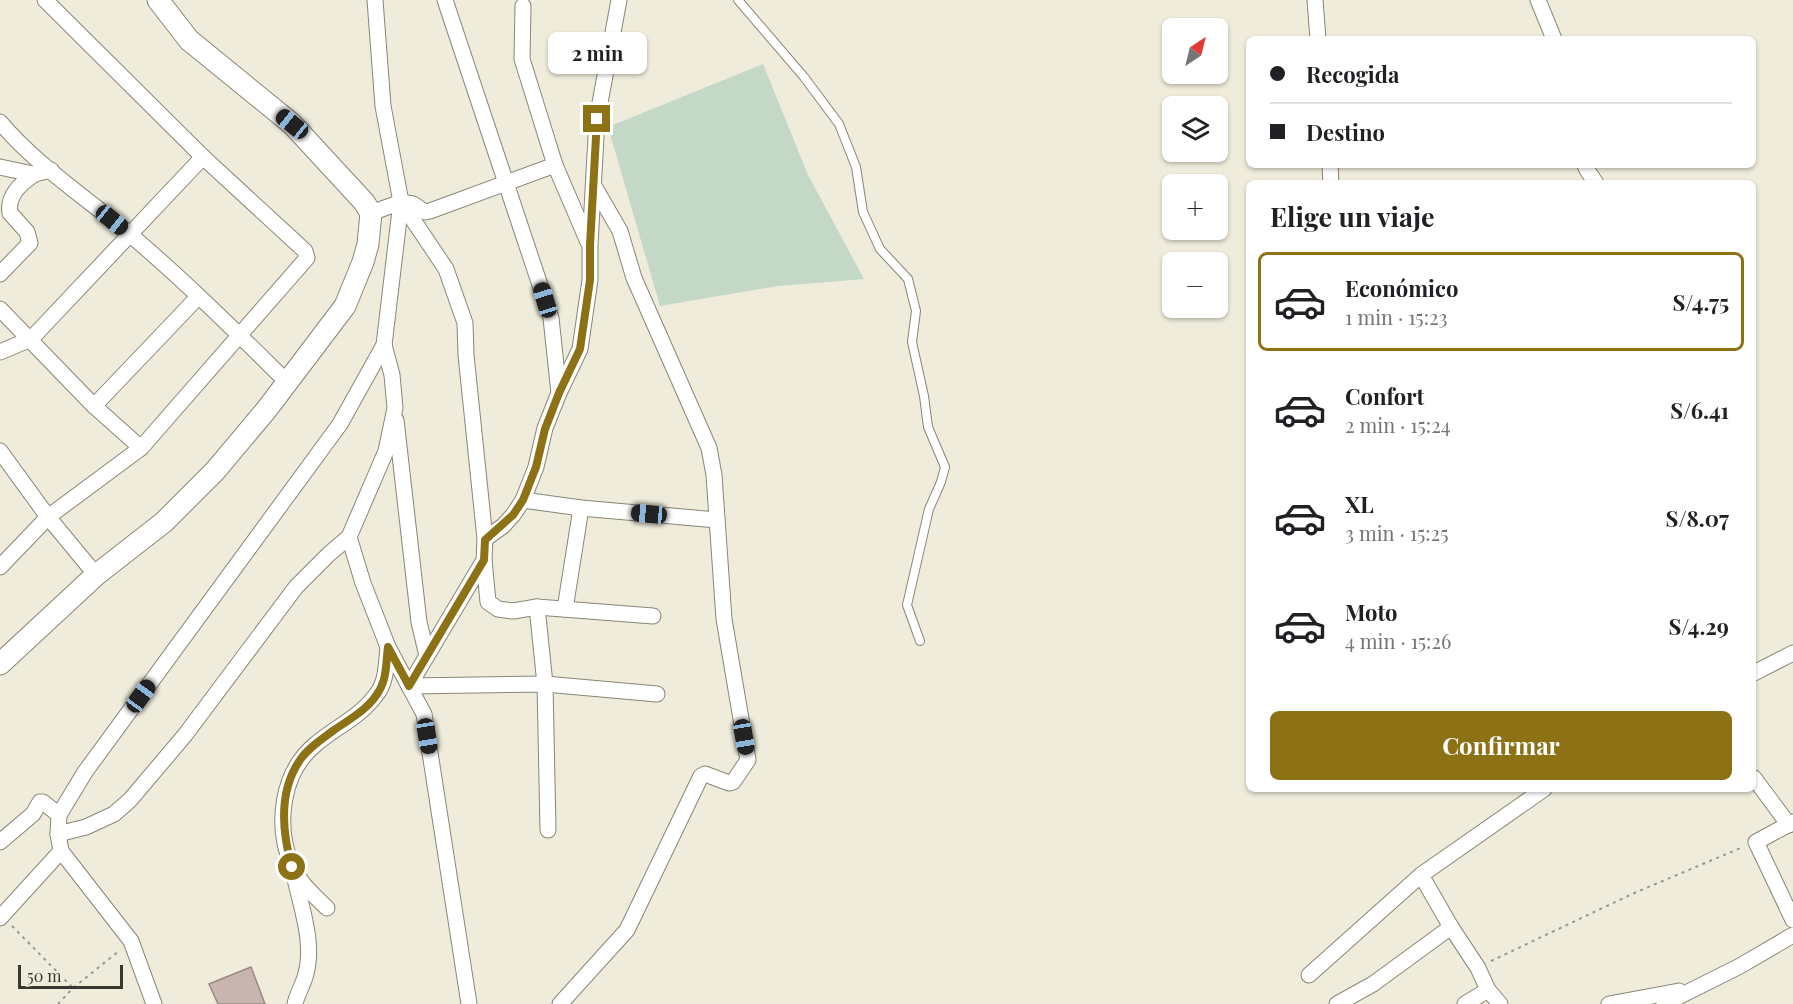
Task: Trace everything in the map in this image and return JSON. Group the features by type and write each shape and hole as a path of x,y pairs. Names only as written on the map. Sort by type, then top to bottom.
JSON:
{"main road":[{"path":"0,664 96,575 164,522 215,471 267,410 345,306 368,244 371,213 345,180 292,124 189,40 158,0"}],"street":[{"path":"0,567 48,517 141,448 307,258 307,255 203,157 45,0"},
{"path":"375,0 384,106 401,202 384,345 392,375 419,622 427,656"},
{"path":"445,0 551,318 559,393"},
{"path":"485,540 513,515 523,500 536,467 545,429 580,349 590,280 597,119 619,0"},
{"path":"1315,0 1318,36"},
{"path":"1538,0 1553,36"},
{"path":"523,6 522,59 555,165 590,245"},
{"path":"0,122 51,170 129,234 287,382"},
{"path":"0,352 31,339 203,157"},
{"path":"371,213 401,202 413,204 425,212 555,165"},
{"path":"0,167 33,174 51,170"},
{"path":"0,274 30,243 27,232 10,213 9,207 16,190 33,174"},
{"path":"560,1004 627,930 701,776 705,774 729,783 733,782 748,760 724,618 714,475 709,448 634,278 620,231 594,186"},
{"path":"401,202 447,269 465,324 466,355 485,540 484,560 488,602 498,609 513,611 537,607 653,616"},
{"path":"94,406 198,297"},
{"path":"0,309 94,406 141,448"},
{"path":"154,1004 131,941 61,851 58,834 59,815 85,772 340,424 384,345"},
{"path":"58,834 86,827 114,814 130,800 185,735 296,587 328,554 349,537 386,451 395,408"},
{"path":"1,455 96,575"},
{"path":"523,500 580,508 717,520"},
{"path":"565,609 580,508"},
{"path":"349,537 363,583 388,647 424,714 469,1004"},
{"path":"409,686 484,560"},
{"path":"537,607 545,684 548,830"},
{"path":"295,1004 305,977 309,945 284,830 284,803 291,776 300,759 316,744 364,710 378,694 384,682 388,647"},
{"path":"1756,672 1793,653"},
{"path":"409,686 545,684 657,694"},
{"path":"1756,780 1791,824 1756,842 1793,920"},
{"path":"1310,975 1421,875 1540,792"},
{"path":"0,842 33,814 40,802 59,815"},
{"path":"1,915 61,851"},
{"path":"292,867 305,888 327,908"},
{"path":"1421,875 1478,968 1488,990 1500,1004"},
{"path":"1337,1004 1373,984 1451,927"},
{"path":"1664,1004 1740,966 1793,935"},
{"path":"1610,1004 1694,988"},
{"path":"1465,1004 1488,990"}],"lane":[{"path":"738,0 804,77 839,124 856,167 863,212 867,221 880,249 908,279 916,311 912,342 924,396 928,427 945,467 929,509 907,605 920,641"}],"path":[{"path":"1478,968 1632,894 1756,842"},
{"path":"1,915 73,988"},
{"path":"58,1004 73,988 131,941"}],"green space":[{"path":"763,64 808,175 864,279 778,286 660,306 608,127"}],"building":[{"path":"251,967 265,1004 218,1004 209,984"}],"route":[{"path":"292,867 284,830 284,803 291,776 300,759 316,744 364,710 378,694 384,682 388,647 409,686 484,560 485,540 513,515 523,500 536,467 545,429 580,349 590,280 597,119"}]}
